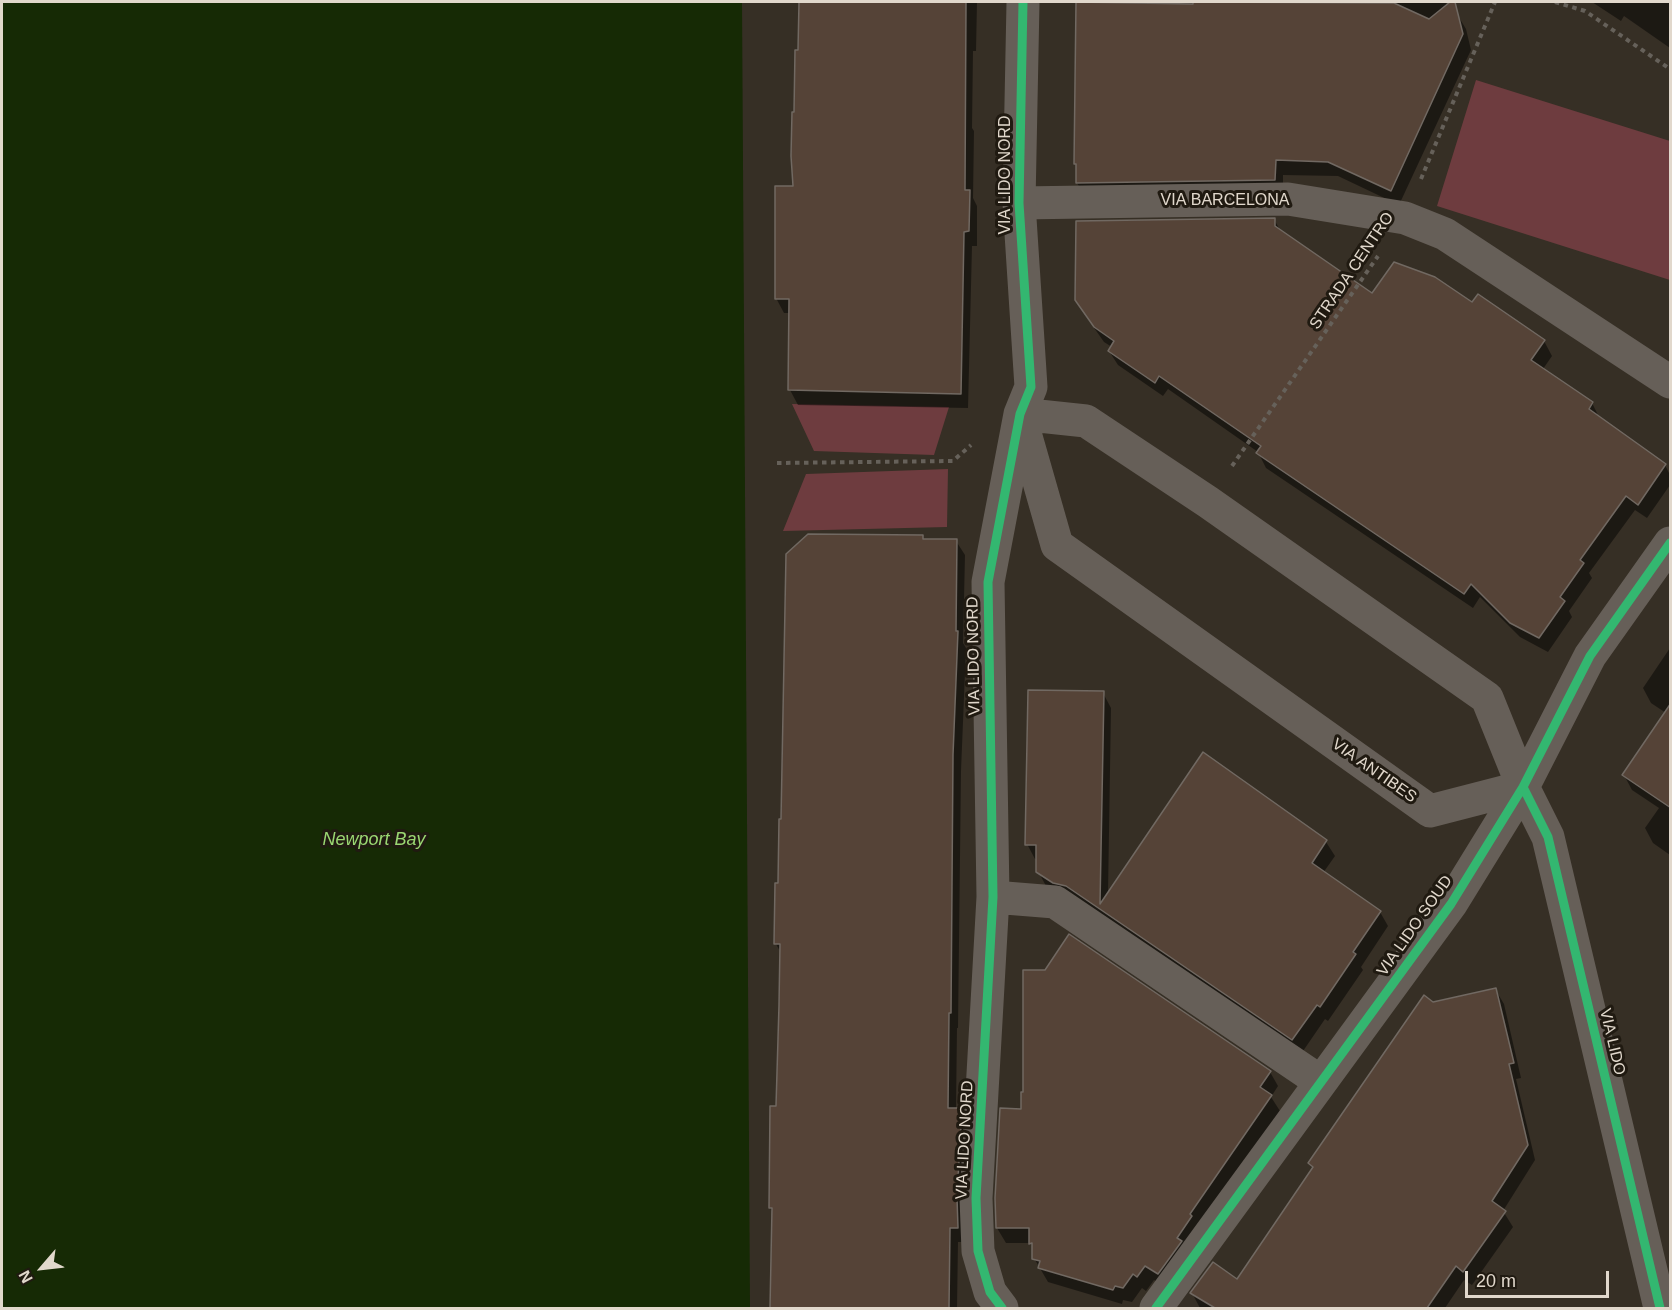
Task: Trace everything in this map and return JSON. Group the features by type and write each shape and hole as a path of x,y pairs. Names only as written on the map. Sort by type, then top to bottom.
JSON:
{"street":[{"name":"VIA LIDO NORD","path":"1002,1308 990,1292 978,1251 976,1198 993,897 987,582 1020,414 1031,387 1019,203 1023,2"},
{"name":"VIA BARCELONA","path":"1019,203 1288,199 1404,218 1445,234 1671,382"},
{"path":"1020,414 1086,421 1208,502 1486,698 1523,787"},
{"name":"VIA ANTIBES","path":"1020,414 1057,545 1430,811 1523,787"},
{"name":"VIA LIDO SOUD","path":"1156,1308 1451,904 1523,787 1590,656 1671,543"},
{"name":"VIA LIDO","path":"1523,787 1548,837 1660,1308"},
{"path":"993,897 1055,902 1321,1082"}],"path":[{"path":"1555,2 1585,11 1671,69"},
{"path":"777,463 953,462 979,437"}],"shaded area":[{"path":"1476,80 1670,141 1670,280 1437,206"},
{"path":"792,404 949,407 934,455 814,451"},
{"path":"948,469 947,527 783,531 806,474"}],"water":[{"name":"Newport Bay","path":"2,2 742,2 750,1308 2,1308"}],"building":[{"path":"799,2 966,2 965,190 970,190 969,231 964,232 961,394 788,390 789,299 775,299 775,186 793,186 792,112 794,112 795,50 798,50"},
{"path":"1076,2 1394,3 1429,19 1450,2 1455,2 1463,34 1391,191 1328,162 1276,160 1275,180 1076,183 1076,164 1074,164"},
{"path":"1275,218 1275,226 1372,293 1394,262 1435,277 1472,302 1478,294 1545,340 1531,360 1593,402 1589,409 1666,464 1638,505 1626,496 1580,560 1584,563 1560,597 1565,601 1539,638 1510,623 1471,584 1464,594 1256,453 1261,446 1159,376 1155,383 1108,351 1114,341 1094,327 1075,300 1076,221"},
{"path":"808,534 923,535 923,539 957,539 956,631 958,631 953,755 948,1108 962,1108 957,1197 958,1228 950,1228 949,1308 770,1308 772,1208 769,1208 770,1106 776,1106 779,1005 780,944 774,944 775,883 778,883 779,819 781,819 786,554"},
{"path":"1028,690 1104,691 1100,904 1203,752 1327,840 1312,863 1381,911 1353,952 1356,954 1320,1007 1317,1005 1292,1040 1066,886 1053,883 1036,872 1036,845 1025,845"},
{"path":"1671,703 1671,808 1622,775"},
{"path":"1069,934 1271,1071 1260,1087 1272,1095 1190,1214 1192,1216 1177,1238 1182,1241 1158,1274 1145,1266 1137,1277 1133,1274 1123,1288 1115,1286 1113,1290 1038,1268 1040,1261 1032,1259 1029,1228 996,1228 995,1198 1000,1108 1021,1109 1021,1092 1023,1092 1023,970 1045,970"},
{"path":"1496,988 1514,1063 1509,1064 1528,1145 1492,1201 1506,1211 1463,1272 1456,1266 1427,1308 1215,1308 1190,1293 1213,1262 1237,1279 1313,1167 1308,1163 1424,995 1433,1002"}],"cycle path":[{"path":"1002,1308 990,1292 978,1251 976,1198 993,897 988,582 1020,414 1031,387 1019,203 1023,2"},
{"path":"1156,1308 1451,904 1523,787 1590,656 1670,543"},
{"path":"1523,787 1548,837 1660,1308"}]}
